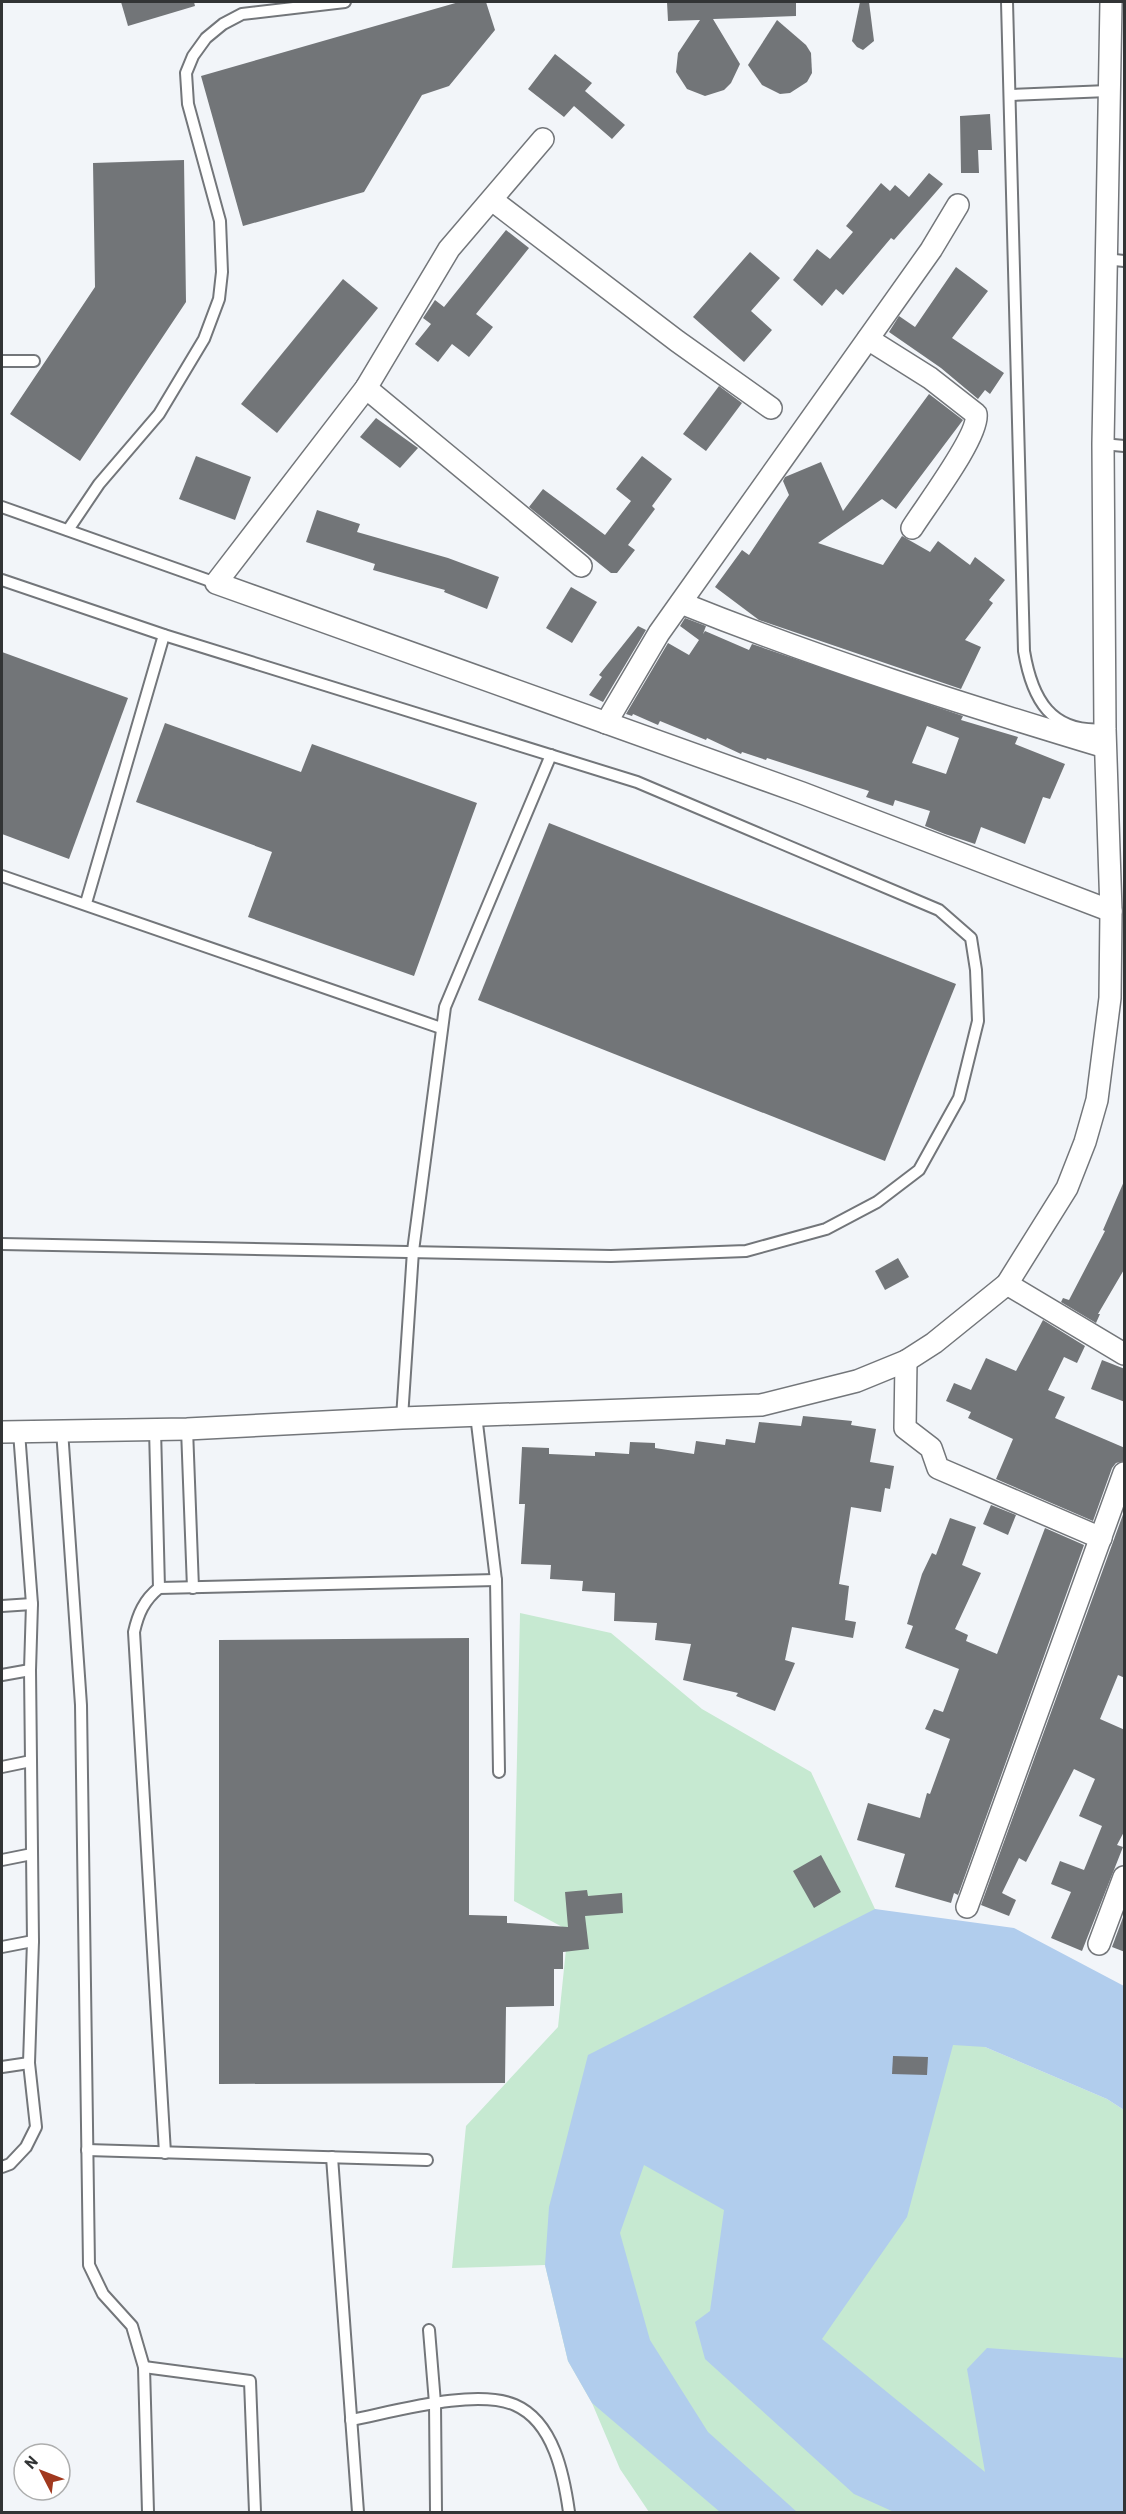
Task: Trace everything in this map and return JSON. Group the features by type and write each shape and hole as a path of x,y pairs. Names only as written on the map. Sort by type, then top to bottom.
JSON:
{"street":[{"path":"10,1432 187,1429 402,1418 761,1405 857,1381 906,1361 934,1343 1007,1284 1067,1188 1097,1100 1110,998 1111,911 1118,887 1105,738 1103,444 1115,260 1115,15"},
{"path":"543,139 449,249 366,388 216,583 802,793 1111,911"},
{"path":"492,200 677,341 771,408"},
{"path":"606,723 660,633 931,250 958,205"},
{"path":"868,339 930,378 976,414 976,427 962,453 912,528"},
{"path":"366,388 581,566"},
{"path":"681,603 779,643 934,696 1105,738"},
{"path":"1007,1284 1125,1354"},
{"path":"906,1361 905,1428 931,1448 938,1468 1101,1538"},
{"path":"967,1907 1125,1473"},
{"path":"1099,1944 1125,1877"}],"lane":[{"path":"68,530 99,484 159,414 204,339 219,299 222,272 220,220 188,104 186,73 193,56 206,38 223,24 242,14 345,2"},
{"path":"1007,2 1024,651 1029,680 1041,703 1059,720 1105,738"},
{"path":"1010,95 1114,102"},
{"path":"2,360 34,361"},
{"path":"1103,444 1125,446"},
{"path":"2,507 216,583"},
{"path":"2,580 164,635 637,782 939,910 971,938 976,970 978,1021 959,1098 919,1170 877,1202 826,1229 746,1251 611,1256 2,1244"},
{"path":"86,903 164,635"},
{"path":"402,1418 413,1251 445,1006 551,755"},
{"path":"2,876 86,903 441,1028"},
{"path":"476,1415 496,1580 499,1772"},
{"path":"155,1429 159,1588"},
{"path":"187,1429 193,1587"},
{"path":"62,1430 81,1705 89,2265 102,2294 132,2326 144,2367 148,2512"},
{"path":"2,2167 10,2164 26,2147 36,2127 29,2063 33,1941 30,1670 32,1604 10,1432"},
{"path":"165,2153 134,1632 138,1613 150,1595 159,1588 496,1580"},
{"path":"2,1606 32,1604"},
{"path":"2,1675 30,1670"},
{"path":"2,1767 31,1761"},
{"path":"2,1860 32,1854"},
{"path":"2,1947 33,1941"},
{"path":"2,2067 29,2063"},
{"path":"87,2150 427,2160"},
{"path":"332,2157 358,2512"},
{"path":"429,2330 435,2403 436,2512"},
{"path":"144,2367 250,2381 255,2512"},
{"path":"351,2420 435,2403 484,2399 515,2405 536,2420 549,2440 565,2484 569,2512"}],"green space":[{"path":"520,1613 611,1633 702,1709 811,1772 875,1909 985,2047 1107,2099 1124,2110 1124,2512 649,2512 620,2469 592,2403 568,2361 545,2265 452,2268 466,2126 558,2027 568,1930 514,1901"}],"water":[{"path":"875,1909 1014,1928 1124,1986 1124,2110 1107,2099 985,2047 953,2045 907,2217 822,2339 985,2472 967,2369 987,2348 1124,2358 1124,2512 894,2512 854,2494 705,2359 695,2322 710,2311 724,2210 644,2165 620,2233 650,2340 708,2432 797,2512 720,2512 592,2403 568,2361 545,2265 549,2207 588,2055"}],"building":[{"path":"121,2 194,2 195,6 128,26"},
{"path":"459,2 486,2 495,30 449,86 422,95 364,192 243,226 201,76"},
{"path":"667,2 796,2 796,16 713,19 740,64 731,83 724,90 705,96 687,89 676,72 678,53 700,20 668,21"},
{"path":"860,2 869,2 874,41 863,50 852,41"},
{"path":"777,20 806,45 811,53 812,73 807,82 790,93 780,94 762,85 748,65"},
{"path":"555,54 592,83 585,91 625,125 612,139 574,106 564,117 528,89"},
{"path":"990,114 992,150 978,150 979,173 961,173 960,116"},
{"path":"184,160 186,302 80,461 10,414 95,287 93,163"},
{"path":"929,173 943,184 894,240 891,238 843,295 836,289 822,306 793,280 817,249 830,259 853,232 846,226 881,183 890,191 895,185 909,197"},
{"path":"506,230 529,248 476,314 493,327 469,357 452,344 438,362 415,344 431,324 423,318 435,300 444,307"},
{"path":"750,252 780,278 751,311 772,330 744,362 693,317"},
{"path":"956,267 988,291 952,338 1004,373 990,394 985,390 978,399 941,368 889,332 899,316 915,327"},
{"path":"343,279 378,308 277,433 241,404"},
{"path":"719,386 742,403 706,451 683,434"},
{"path":"929,394 963,420 896,509 882,499 818,543 883,565 902,536 930,552 938,541 970,565 975,557 1005,580 989,600 993,603 965,640 981,647 961,689 759,620 715,587 742,550 749,555 789,495 783,481 785,477 821,462 843,511"},
{"path":"376,418 418,448 400,468 360,437"},
{"path":"196,456 251,477 235,520 179,499"},
{"path":"642,456 672,479 652,506 655,509 628,545 635,550 617,573 611,573 529,507 543,489 605,535 631,501 616,489"},
{"path":"317,510 360,524 357,532 448,558 499,577 487,609 444,592 445,590 373,570 375,564 306,542"},
{"path":"571,587 597,602 572,643 546,628"},
{"path":"685,618 706,626 703,634 705,631 749,650 752,644 963,716 961,720 1018,737 1015,744 1065,764 1050,799 1043,797 1025,844 981,827 975,844 945,834 925,826 930,811 895,800 893,806 866,797 869,791 767,758 766,760 742,752 741,754 707,738 706,740 660,721 658,725 633,714 632,716 626,714 668,643 689,655 699,640 680,626","holes":["927,726 959,738 946,774 912,763"]},
{"path":"638,626 646,630 603,702 589,695 602,677 599,675"},
{"path":"2,652 128,698 69,859 2,834"},
{"path":"165,723 301,772 312,744 477,803 414,976 248,917 272,852 136,802"},
{"path":"549,823 956,984 885,1161 478,1000"},
{"path":"1125,1179 1125,1268 1098,1314 1100,1314 1096,1323 1061,1302 1063,1298 1069,1300 1105,1231 1103,1230"},
{"path":"898,1258 909,1277 885,1290 875,1271"},
{"path":"1043,1320 1085,1346 1077,1363 1064,1357 1048,1390 1065,1397 1055,1418 1125,1448 1125,1461 1116,1463 1112,1468 1093,1521 996,1479 1013,1439 968,1418 971,1412 946,1401 954,1383 971,1390 986,1358 1016,1371"},
{"path":"1102,1360 1125,1369 1125,1402 1091,1389"},
{"path":"803,1416 852,1421 851,1425 876,1429 870,1462 894,1466 890,1489 885,1488 881,1512 851,1507 839,1584 849,1586 845,1620 856,1622 853,1638 792,1627 785,1660 795,1663 775,1711 736,1696 738,1693 683,1680 691,1644 655,1640 657,1623 614,1621 615,1593 582,1591 583,1581 550,1579 551,1565 521,1564 525,1504 519,1504 522,1447 549,1448 549,1454 595,1456 595,1452 629,1454 630,1442 655,1443 655,1448 694,1454 696,1441 725,1445 726,1439 755,1443 759,1422 801,1426"},
{"path":"991,1505 1016,1515 1008,1535 983,1524"},
{"path":"1125,1509 1125,1678 1118,1675 1100,1719 1125,1730 1125,1830 1117,1845 1123,1847 1082,1951 1051,1938 1071,1892 1051,1884 1060,1861 1084,1870 1102,1826 1079,1816 1095,1779 1074,1769 1026,1862 1019,1858 1002,1893 1016,1900 1009,1916 981,1905"},
{"path":"950,1518 976,1527 962,1565 981,1573 955,1629 968,1635 966,1641 997,1654 1045,1528 1084,1545 958,1895 954,1893 951,1903 895,1887 905,1854 857,1840 868,1803 920,1818 927,1793 930,1794 950,1739 925,1729 934,1709 943,1712 959,1669 905,1648 913,1626 907,1624 922,1574 932,1553 936,1555"},
{"path":"469,1638 469,1915 507,1916 507,1923 568,1927 565,1892 587,1890 588,1896 622,1893 623,1913 585,1916 589,1949 563,1952 563,1969 554,1969 554,2006 506,2007 505,2083 219,2084 219,1640"},
{"path":"821,1855 841,1892 814,1908 793,1871"},
{"path":"1125,1912 1125,1952 1112,1947"},
{"path":"893,2056 928,2057 927,2075 892,2074"}]}
